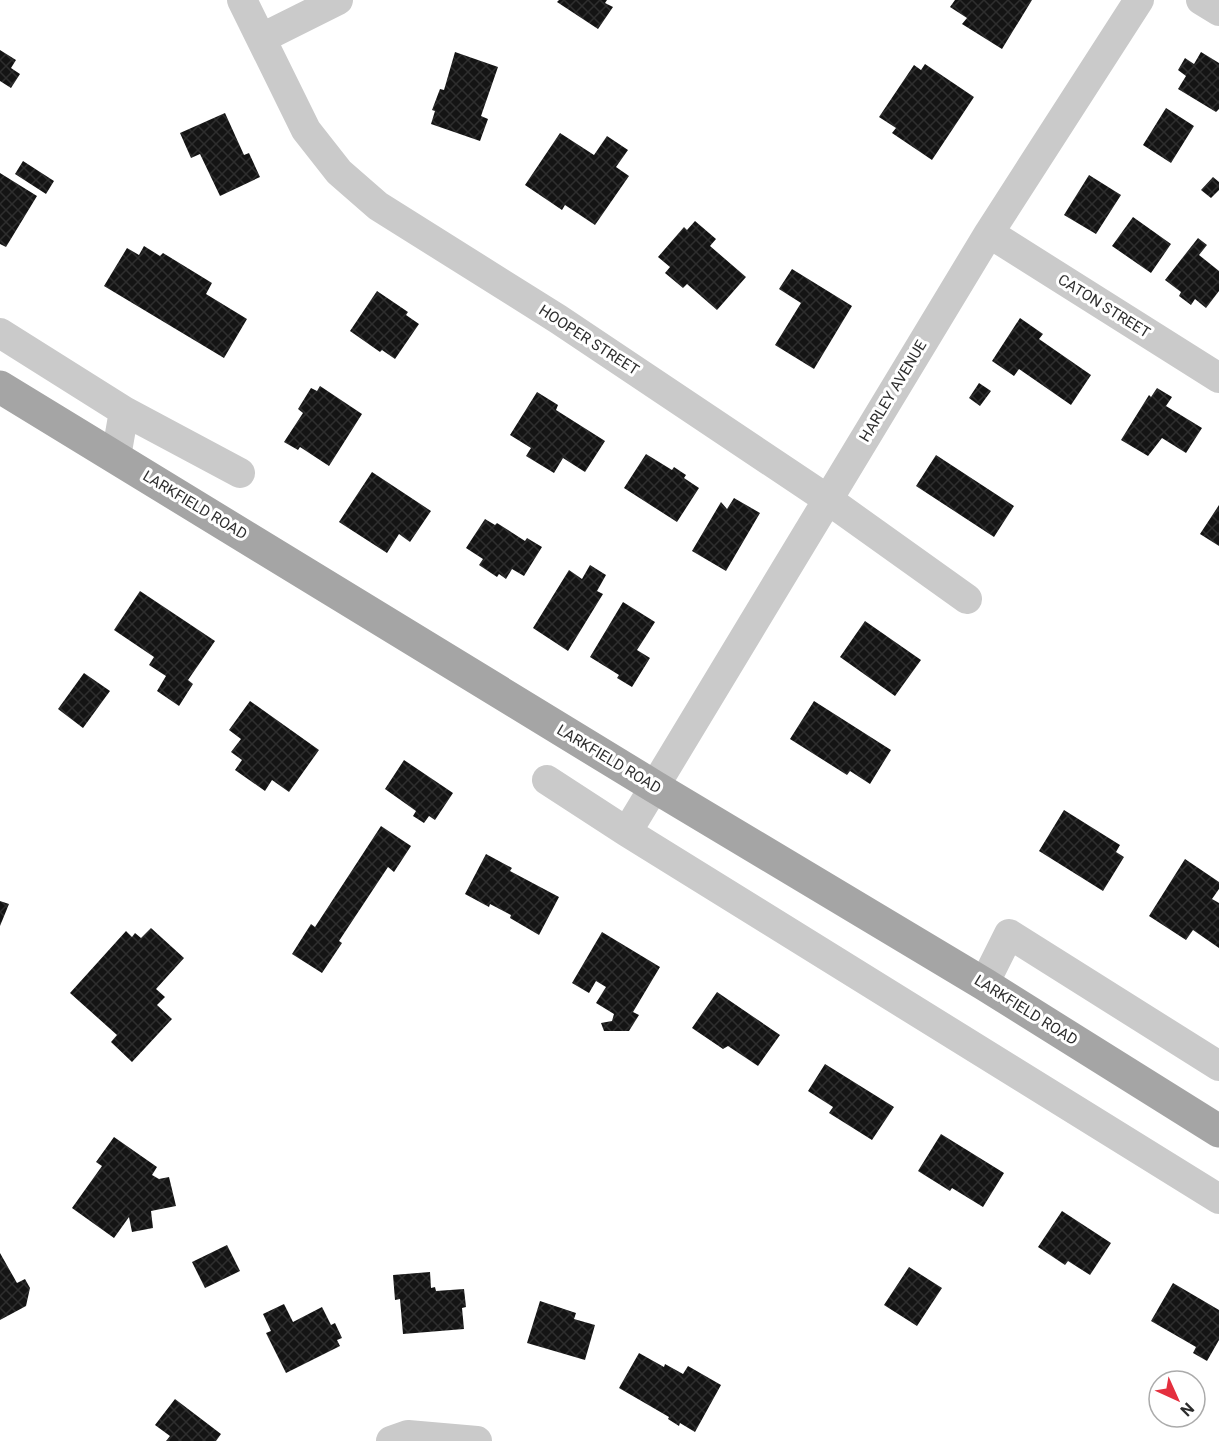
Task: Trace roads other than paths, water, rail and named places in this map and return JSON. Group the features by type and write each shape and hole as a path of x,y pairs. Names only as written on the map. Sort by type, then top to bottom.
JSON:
{"main road":[{"name":"LARKFIELD ROAD","path":"0,387 655,787 984,984 1219,1131"}],"street":[{"name":"HOOPER STREET","path":"242,0 306,130 339,172 378,206 558,319 827,499 967,599"},
{"path":"262,38 338,0"},
{"name":"HARLEY AVENUE","path":"627,832 989,233 1139,0"},
{"path":"1201,0 1219,11"},
{"name":"CATON STREET","path":"989,233 1219,378"},
{"path":"0,333 124,411 240,473"},
{"path":"116,457 124,411"},
{"path":"547,780 1219,1199"},
{"path":"984,984 1009,934 1219,1066"},
{"path":"400,1438 477,1441"}]}
